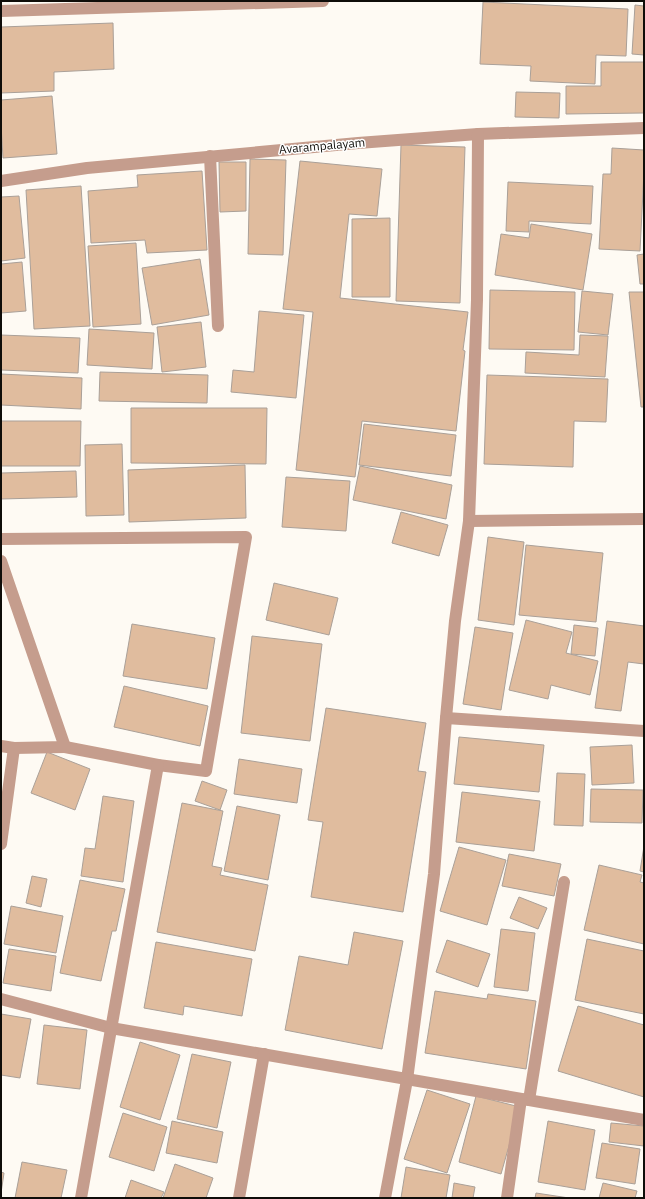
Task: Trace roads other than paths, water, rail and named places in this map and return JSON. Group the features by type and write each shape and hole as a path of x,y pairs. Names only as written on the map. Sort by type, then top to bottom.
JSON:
{"street":[{"path":"1,11 324,1"},
{"name":"Avarampalayam","path":"1,181 87,168 358,143 478,134 644,128"},
{"path":"385,1198 407,1080 434,874 455,621 470,521 477,300 478,134"},
{"path":"210,156 218,326"},
{"path":"470,521 644,519"},
{"path":"1,539 246,537 206,770 158,765 65,747 14,748 1,746"},
{"path":"1,561 65,747"},
{"path":"446,718 644,731"},
{"path":"1,844 14,748"},
{"path":"81,1198 158,765"},
{"path":"507,1198 564,882"},
{"path":"1,999 111,1028 644,1120"},
{"path":"239,1198 264,1054"}]}
